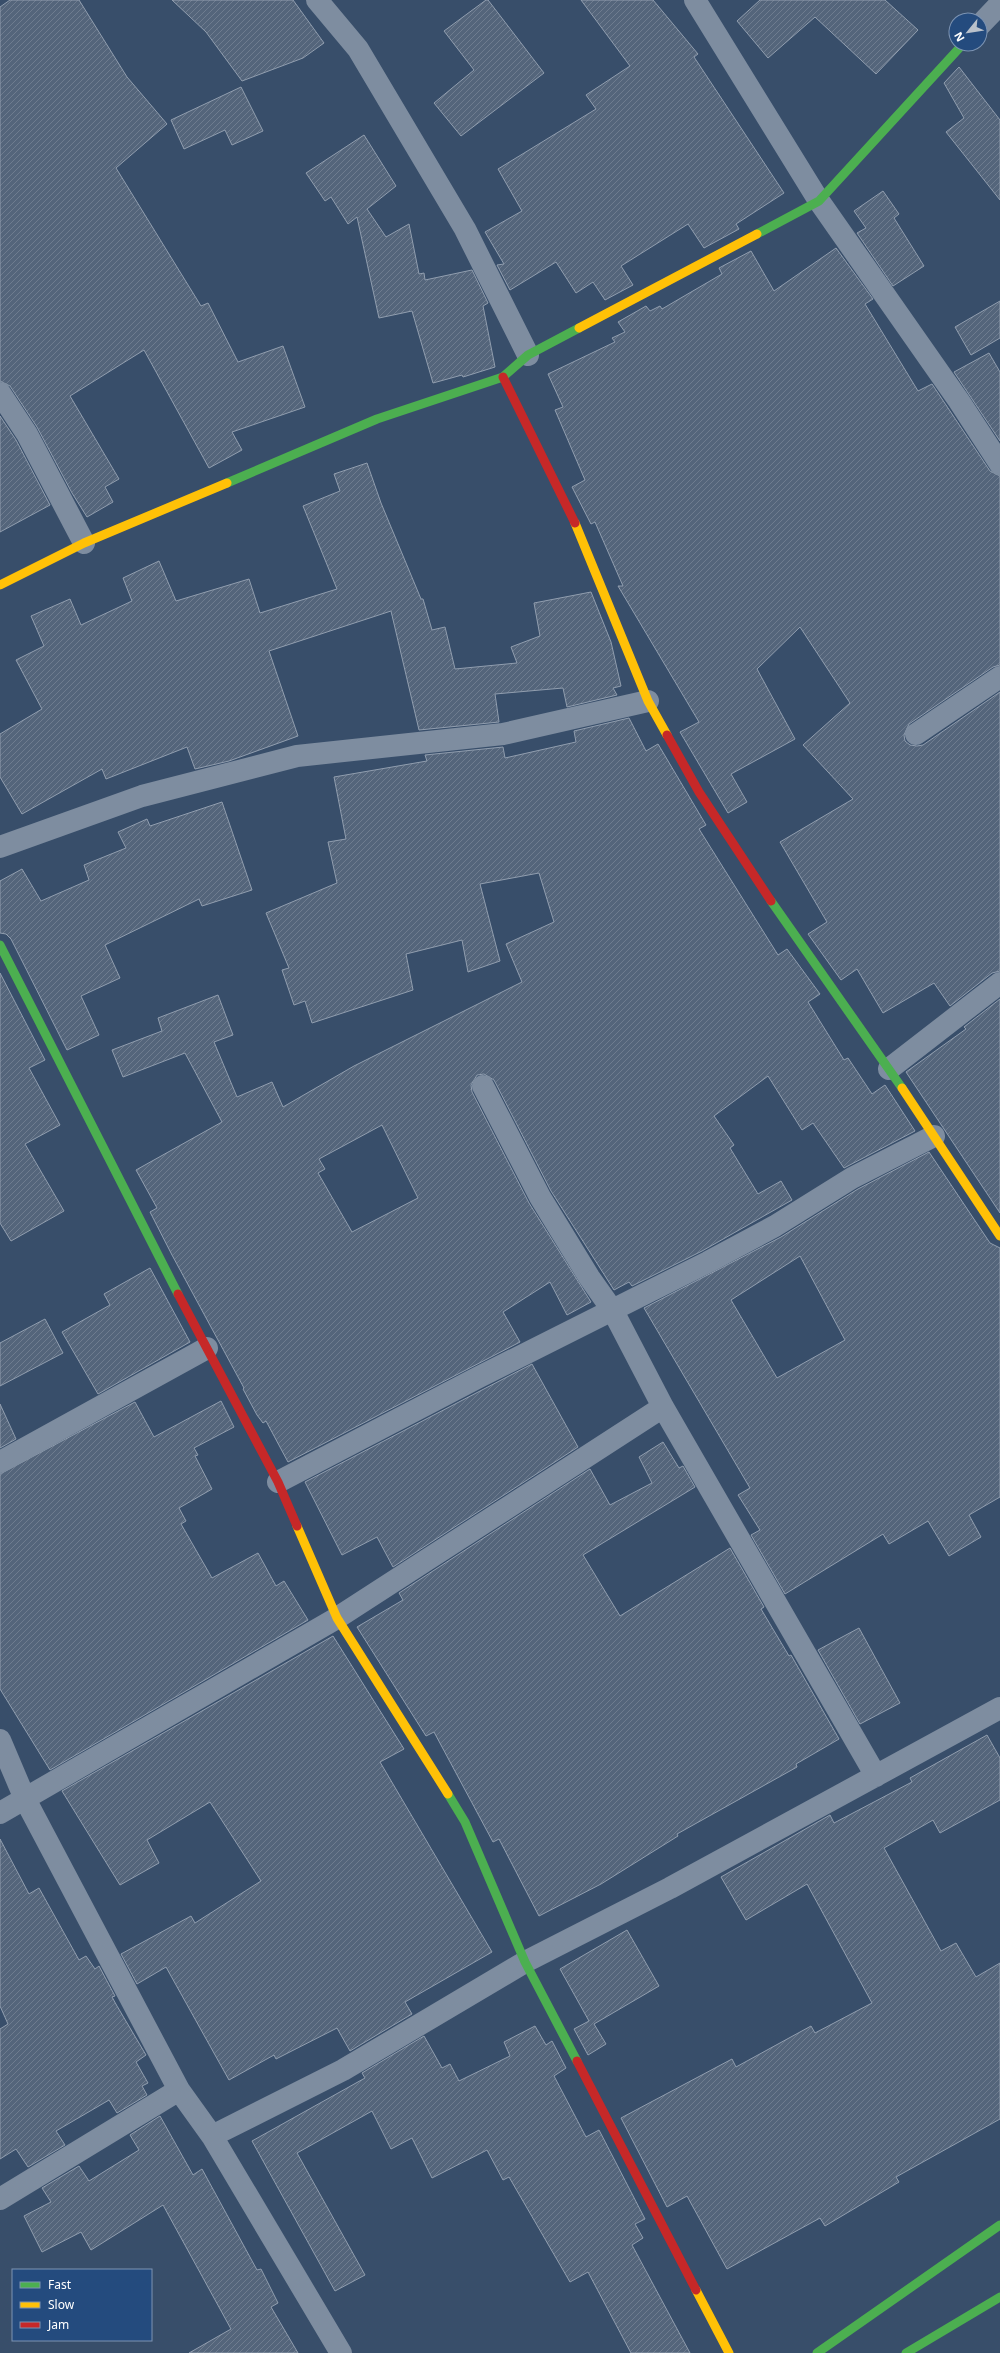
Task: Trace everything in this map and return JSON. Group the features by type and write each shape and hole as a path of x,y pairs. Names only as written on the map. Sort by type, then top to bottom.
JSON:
{"street":[{"path":"318,0 358,49 461,222 528,355"},
{"path":"695,0 819,201 959,401 1000,464"},
{"path":"988,17 1000,4"},
{"path":"0,585 84,543 377,419 503,377 528,355 819,201 956,52"},
{"path":"503,377 584,541 648,701 699,792 783,921 846,1012 889,1069 1000,1236"},
{"path":"0,393 27,434 84,543"},
{"path":"916,734 1000,677"},
{"path":"0,847 142,796 297,756 503,734 648,701"},
{"path":"0,945 207,1348 278,1482 337,1618 465,1822 525,1962 729,2353"},
{"path":"889,1069 1000,983"},
{"path":"483,1086 540,1197 589,1277 613,1311 663,1407 876,1776"},
{"path":"278,1482 479,1376 613,1311 755,1237 852,1178 934,1136"},
{"path":"0,1462 207,1348"},
{"path":"0,1813 337,1618 663,1407"},
{"path":"212,2136 343,2070 525,1962 670,1888 1000,1708"},
{"path":"0,1740 25,1799 179,2090 212,2136 341,2353"},
{"path":"0,2199 179,2090"},
{"path":"817,2353 1000,2226"},
{"path":"906,2353 1000,2297"}],"building":[{"path":"10,0 79,0 127,77 167,124 116,168 201,306 208,303 238,362 283,346 305,407 232,432 242,450 209,468 144,350 70,396 119,479 105,487 113,502 87,517 72,493 37,427 10,386 0,381 0,7"},
{"path":"172,0 293,0 324,43 303,58 242,81 206,32"},
{"path":"488,0 544,73 461,136 434,103 474,70 444,31"},
{"path":"581,0 653,0 698,54 694,57 784,193 736,224 739,229 704,248 688,224 621,266 633,285 605,300 593,282 576,293 556,262 510,290 497,265 504,264 485,232 522,211 498,169 596,109 586,95 630,66"},
{"path":"760,0 885,0 918,30 876,74 815,17 768,58 737,21"},
{"path":"959,67 1000,120 1000,200 946,132 964,118 944,83"},
{"path":"241,87 263,131 232,145 225,130 184,149 171,120"},
{"path":"364,135 396,186 367,209 386,237 409,224 419,274 424,273 425,280 472,270 488,303 483,306 495,367 463,377 462,375 433,383 412,311 379,318 357,217 348,224 331,197 325,201 306,173"},
{"path":"883,191 899,214 894,218 924,266 893,286 857,233 866,228 854,211"},
{"path":"836,248 873,299 865,304 918,391 932,384 990,471 1000,476 1000,665 993,667 909,724 904,735 905,741 910,745 923,745 1000,692 1000,971 992,973 950,1006 934,983 883,1013 857,969 841,980 808,934 827,922 780,842 853,799 803,745 850,703 800,627 757,669 795,739 731,774 747,802 728,813 680,732 699,722 618,586 623,586 595,522 591,524 572,487 585,480 555,410 563,407 548,374 615,342 612,338 625,332 618,322 646,306 650,311 660,306 662,309 722,274 719,268 751,251 774,291"},
{"path":"1000,301 1000,338 971,355 955,327"},
{"path":"989,353 1000,372 1000,441 954,372"},
{"path":"0,416 16,440 50,505 0,532"},
{"path":"367,463 381,503 421,599 423,599 432,630 445,627 455,669 517,663 511,647 540,636 534,603 591,592 611,642 621,686 613,688 617,695 567,707 563,688 495,694 499,722 419,730 391,611 269,651 298,736 229,761 195,769 187,747 106,779 102,769 22,814 0,777 0,734 42,709 16,660 44,646 31,616 70,599 81,625 132,601 123,578 159,561 176,601 249,579 260,613 337,589 303,506 340,491 334,474"},
{"path":"629,718 646,751 658,744 706,825 699,829 778,955 787,949 820,994 808,1002 844,1060 848,1058 872,1094 885,1085 915,1131 844,1168 813,1123 802,1130 768,1076 714,1116 734,1145 730,1148 758,1194 781,1181 792,1200 702,1251 632,1286 629,1282 614,1290 551,1191 494,1080 484,1074 477,1075 471,1085 472,1092 529,1203 591,1302 567,1315 550,1282 503,1312 520,1342 288,1462 266,1421 263,1423 257,1415 172,1255 150,1212 157,1208 136,1170 222,1122 185,1053 123,1077 112,1050 162,1031 158,1018 218,995 233,1035 214,1042 237,1097 272,1082 283,1107 354,1066 522,982 506,944 554,922 539,873 480,884 500,961 468,972 462,940 406,954 413,990 312,1023 305,1001 294,1005 282,970 289,968 266,913 337,883 328,842 346,839 334,777 427,761 425,755 503,747 505,758 576,742 574,731","holes":["382,1125 418,1198 352,1232 318,1173 325,1169 319,1159"]},
{"path":"222,802 252,890 202,906 199,899 105,945 120,978 81,996 99,1035 67,1050 11,939 6,934 0,933 0,881 22,869 41,901 89,880 84,865 126,848 118,832 147,819 150,826"},
{"path":"0,973 45,1060 29,1068 60,1125 25,1144 64,1211 11,1241 0,1223"},
{"path":"1000,999 1000,1213 906,1072 966,1029 964,1027"},
{"path":"929,1152 990,1243 1000,1248 1000,1497 969,1515 981,1537 949,1556 928,1521 889,1544 883,1534 785,1594 751,1535 760,1530 738,1495 750,1488 644,1308 781,1237 858,1189","holes":["800,1256 845,1340 777,1378 731,1300"]},
{"path":"150,1268 190,1342 98,1394 62,1332 110,1305 104,1294"},
{"path":"45,1319 63,1353 0,1386 0,1343"},
{"path":"532,1364 578,1447 393,1567 377,1537 342,1555 305,1482"},
{"path":"221,1401 234,1427 194,1448 198,1455 195,1456 212,1489 179,1508 186,1521 181,1524 212,1578 258,1553 276,1586 284,1581 308,1620 50,1770 0,1689 0,1474 135,1402 154,1437"},
{"path":"0,1404 16,1439 0,1448"},
{"path":"663,1442 679,1468 683,1466 695,1487 583,1555 620,1616 730,1548 764,1607 761,1609 789,1656 791,1655 839,1739 796,1764 797,1767 677,1834 678,1836 601,1884 539,1916 499,1839 493,1842 434,1732 426,1736 357,1627 403,1600 399,1593 590,1469 610,1505 652,1483 639,1457"},
{"path":"859,1628 900,1703 860,1724 818,1650"},
{"path":"333,1636 404,1749 380,1762 492,1952 405,2002 412,2014 350,2051 337,2028 276,2059 274,2055 229,2080 166,1967 137,1984 121,1954 191,1916 195,1923 261,1881 210,1802 147,1840 159,1863 120,1885 62,1791"},
{"path":"987,1735 1000,1758 1000,1800 940,1833 933,1820 884,1848 941,1951 956,1943 976,1977 1000,1963 1000,2119 896,2177 899,2182 825,2226 820,2218 727,2269 687,2196 667,2207 621,2118 732,2059 736,2067 811,2026 815,2033 872,2003 807,1884 746,1920 721,1877 830,1815 834,1823 912,1782 910,1778"},
{"path":"0,1839 29,1894 39,1888 79,1960 86,1956 95,1969 99,1966 115,1996 112,1997 146,2055 136,2062 148,2083 142,2086 147,2095 117,2113 109,2100 56,2131 65,2145 28,2167 16,2149 0,2159 0,2029 8,2024 0,2006"},
{"path":"627,1930 659,1986 594,2024 606,2044 588,2055 574,2029 589,2021 560,1969"},
{"path":"535,2026 546,2045 552,2041 566,2068 554,2076 586,2137 599,2130 645,2219 635,2224 643,2238 632,2245 690,2353 631,2353 588,2272 570,2282 509,2177 503,2180 487,2150 432,2178 412,2138 391,2149 372,2111 297,2153 365,2275 335,2291 252,2141 365,2078 362,2073 424,2036 442,2068 450,2064 459,2081 510,2056 504,2042"},
{"path":"160,2116 193,2175 202,2169 257,2270 261,2269 278,2303 271,2307 298,2353 189,2353 231,2329 163,2205 91,2250 81,2232 42,2252 24,2216 51,2202 42,2188 79,2166 89,2181 139,2150 130,2135"}],"traffic: fast":[{"path":"757,234 819,201 956,52"},
{"path":"227,483 377,419 503,377 528,355 579,328"},
{"path":"771,901 902,1088"},
{"path":"0,945 178,1294"},
{"path":"448,1794 465,1822 525,1962 577,2061"},
{"path":"817,2353 1000,2225"},
{"path":"906,2353 1000,2297"}],"traffic: slow":[{"path":"579,328 757,234"},
{"path":"0,585 84,543 227,483"},
{"path":"575,523 648,701 667,735"},
{"path":"902,1088 1000,1236"},
{"path":"297,1526 337,1618 448,1794"},
{"path":"696,2290 729,2353"}],"traffic: jam":[{"path":"503,377 575,523"},
{"path":"667,735 699,792 771,901"},
{"path":"178,1294 278,1482 297,1526"},
{"path":"577,2061 696,2290"}]}
